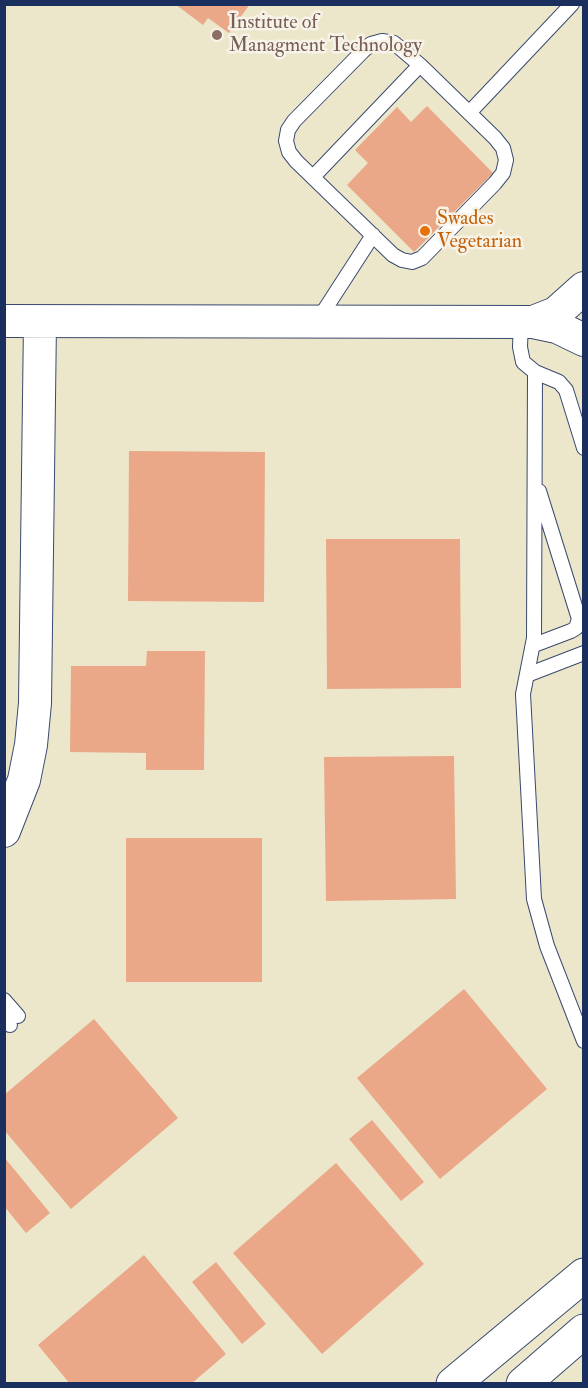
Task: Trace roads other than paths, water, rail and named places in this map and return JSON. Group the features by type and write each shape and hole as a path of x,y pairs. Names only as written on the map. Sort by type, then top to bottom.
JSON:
{"main road":[{"path":"453,1383 584,1275"},
{"path":"523,1383 584,1331"}],"street":[{"path":"527,322 556,313 584,288"},
{"path":"4,321 527,322 556,327 584,340"},
{"path":"4,831 24,780 31,744 35,703 40,322"}],"lane":[{"path":"469,113 572,4"},
{"path":"382,41 394,43 469,113 503,148 506,160 503,173 422,258 412,262 402,260 373,235 289,152 286,141 288,130 294,121 371,44 382,41"},
{"path":"313,177 420,66"},
{"path":"318,320 373,235"},
{"path":"527,322 521,355 523,362 535,372 559,382 566,390 584,448"},
{"path":"535,372 534,645 523,694 534,899 547,946 584,1041"},
{"path":"534,645 571,631 579,624 535,478"},
{"path":"527,675 584,653"},
{"path":"4,1000 11,1020"}],"place":[{"name":"Institute of Managment Technology","path":"217,35"},
{"name":"Swades Vegetarian","path":"425,231"}]}
